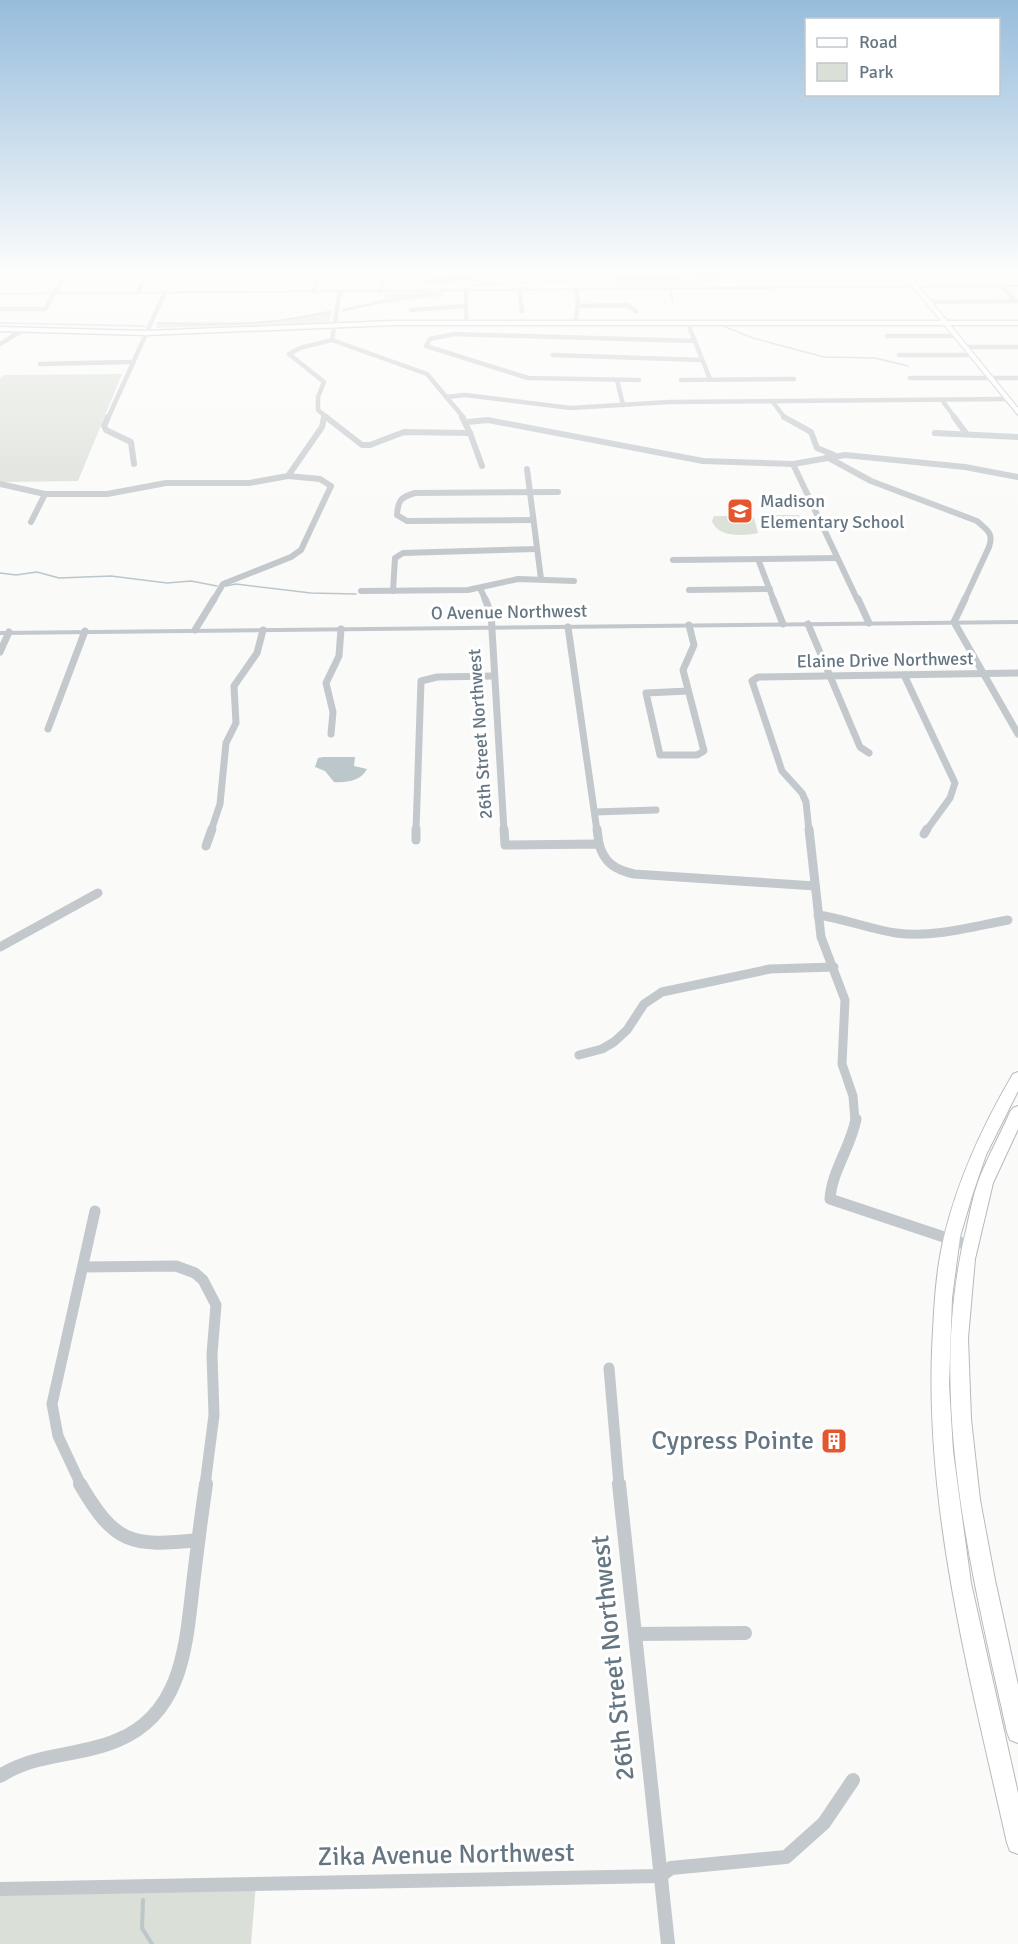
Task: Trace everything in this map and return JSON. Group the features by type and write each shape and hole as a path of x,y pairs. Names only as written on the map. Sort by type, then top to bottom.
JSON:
{"main road":[{"path":"977,363 1018,413"},
{"path":"1018,1078 998,1111 979,1152 951,1239 940,1351 946,1480 957,1558 1018,1843"},
{"path":"1018,1112 993,1166 971,1246 963,1298 959,1359 968,1486 979,1561 1018,1732"}],"street":[{"path":"40,364 98,363"},
{"path":"131,363 104,426 106,430 131,442 134,450 134,464"},
{"path":"300,363 324,381 317,403 318,410 359,444 367,445 404,432 470,433"},
{"path":"395,363 427,374 467,422 482,466"},
{"path":"472,363 514,376 544,380 639,380"},
{"path":"703,363 710,380"},
{"path":"910,378 1018,378"},
{"path":"681,380 794,379"},
{"path":"617,380 623,405"},
{"path":"446,397 465,395 571,408 772,401 1007,399"},
{"path":"942,399 966,434"},
{"path":"772,401 786,419 811,432 817,448 828,456 871,480 969,517 990,532 992,538 989,547 954,622 1018,734"},
{"path":"288,476 322,427 324,415"},
{"path":"467,422 495,421 694,460 793,464 828,456 931,463 1018,477"},
{"path":"322,427 337,425"},
{"path":"935,433 1018,437"},
{"path":"817,448 828,456"},
{"path":"793,464 869,623"},
{"path":"527,469 541,579"},
{"path":"0,484 45,494 107,494 166,483 249,483 288,476 320,479 331,486 301,550 291,557 224,584 195,630"},
{"path":"533,520 407,520 397,515 397,507 403,496 415,493 558,492"},
{"path":"31,522 45,494"},
{"path":"393,591 396,556 411,552 537,549"},
{"path":"673,560 837,558"},
{"path":"758,559 783,624"},
{"path":"361,591 480,588 507,580 574,581"},
{"name":"26th Street Northwest","path":"480,588 491,613 505,845 599,844"},
{"path":"689,590 770,590"},
{"name":"O Avenue Northwest","path":"5,633 1018,622"},
{"path":"808,624 860,747 869,753"},
{"path":"688,625 693,645 683,670 704,753 660,755 657,751 646,693 688,691"},
{"path":"568,627 599,844 603,857 610,866 634,874 815,886 821,937 845,1000 842,1064 853,1096 856,1116 854,1129 831,1183 830,1199 971,1246"},
{"path":"331,734 333,712 326,682 339,656 341,629"},
{"path":"207,846 220,804 226,743 236,723 234,686 257,653 263,630"},
{"path":"48,729 85,631"},
{"path":"0,652 5,633"},
{"name":"Elaine Drive Northwest","path":"815,886 806,802 780,764 753,679 758,677 1018,674"},
{"path":"904,675 955,783 950,798 924,834"},
{"path":"416,840 421,681 436,677 494,676"},
{"path":"595,812 656,810"},
{"path":"0,947 98,893"},
{"path":"818,915 842,917 886,931 923,935 1008,920"},
{"path":"579,1056 604,1049 616,1041 646,1000 662,992 770,969 834,967"},
{"path":"95,1211 52,1404 51,1417 58,1440 96,1511 109,1526 126,1538 150,1543 198,1540"},
{"path":"0,1776 15,1765 48,1755 112,1744 135,1732 157,1713 173,1689 184,1659 215,1398 212,1354 217,1316 213,1296 203,1280 195,1273 176,1266 83,1267"},
{"name":"26th Street Northwest","path":"609,1368 625,1563 636,1634 668,1944"},
{"path":"636,1634 744,1633"},
{"name":"Zika Avenue Northwest","path":"0,1889 660,1876 671,1868 769,1861 786,1857 800,1848 831,1816 853,1780"}],"green space":[{"path":"122,374 78,481 0,482 0,379 3,375"},
{"path":"762,515 799,515 801,523 765,524"},
{"path":"714,516 751,516 754,518 758,533 738,535 725,533 715,527 712,521"},
{"path":"256,1883 251,1944 0,1944 0,1889"}],"shaded area":[{"path":"355,757 354,766 367,769 353,780 334,782 325,771 315,767 318,758"}],"waterway":[{"path":"894,363 908,366"},
{"path":"0,573 16,575 37,572 59,578 111,576 167,583 191,581 217,586"},
{"path":"226,586 236,584 311,593 356,594"},
{"path":"143,1900 142,1928 152,1944"}],"place":[{"name":"Madison Elementary School","path":"740,511"},
{"name":"Cypress Pointe","path":"834,1441"}]}
